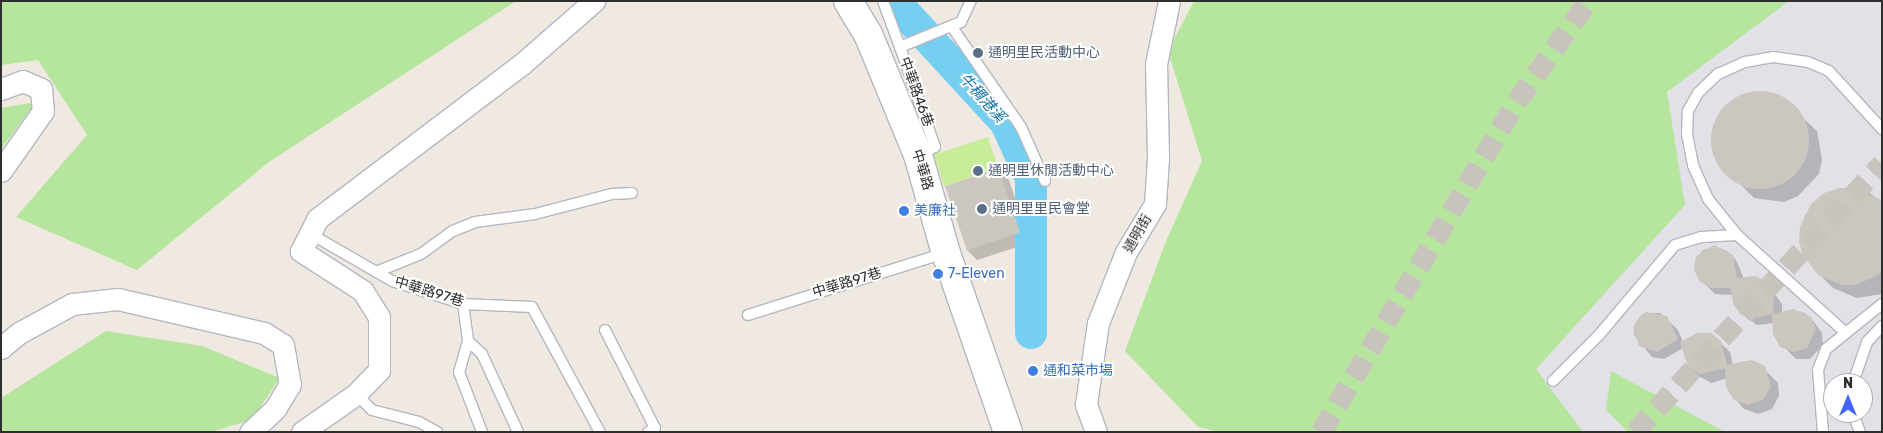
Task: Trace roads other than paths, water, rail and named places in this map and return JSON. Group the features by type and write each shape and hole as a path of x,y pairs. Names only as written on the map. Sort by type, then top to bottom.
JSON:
{"street":[{"path":"302,432 356,394 379,370 379,317 363,291 301,251 308,232 317,219 522,64 594,1"},
{"name":"中華路","path":"848,1 868,34 918,155 946,252 1008,432"},
{"name":"通明街","path":"1096,432 1086,404 1098,323 1126,252 1155,204 1158,158 1156,64 1169,1"},
{"path":"1,89 23,81 41,89 44,111 1,171"},
{"path":"1,348 19,333 72,304 118,300 264,333 283,346 290,384 275,409 250,432"}],"lane":[{"name":"中華路46巷","path":"918,155 936,147 904,45 961,22 971,1"},
{"path":"884,4 904,45"},
{"path":"948,28 1021,127 1045,181"},
{"path":"1846,333 1737,235 1708,198 1693,165 1688,135 1688,111 1698,92 1718,74 1746,62 1773,56 1808,62 1828,71 1882,129"},
{"path":"376,272 421,254 454,231 475,222 535,214 612,194 632,193"},
{"name":"中華路97巷","path":"308,232 392,282 463,304 532,307 600,432"},
{"path":"1553,381 1599,335 1675,245 1701,237 1737,235"},
{"name":"中華路97巷","path":"748,315 946,252"},
{"path":"463,304 468,341 459,372 482,432"},
{"path":"1824,432 1818,370 1826,349 1882,304"},
{"path":"1856,373 1867,342 1882,326"},
{"path":"605,330 656,428 648,432"},
{"path":"468,341 482,354 518,432"},
{"path":"356,394 372,410 419,422 437,432"}],"waterway":[{"name":"牛稠港溪","path":"894,1 1006,123 1031,178 1031,333"}],"tunnel":[{"path":"1321,432 1517,101 1588,1"},
{"path":"1635,432 1882,163"}],"place":[{"name":"通明里民活動中心","path":"978,53"},
{"name":"通明里休閒活動中心","path":"978,171"},
{"name":"通明里里民會堂","path":"982,209"},
{"name":"美廉社","path":"904,211"},
{"name":"7-Eleven","path":"938,274"},
{"name":"通和菜市場","path":"1033,371"}]}
